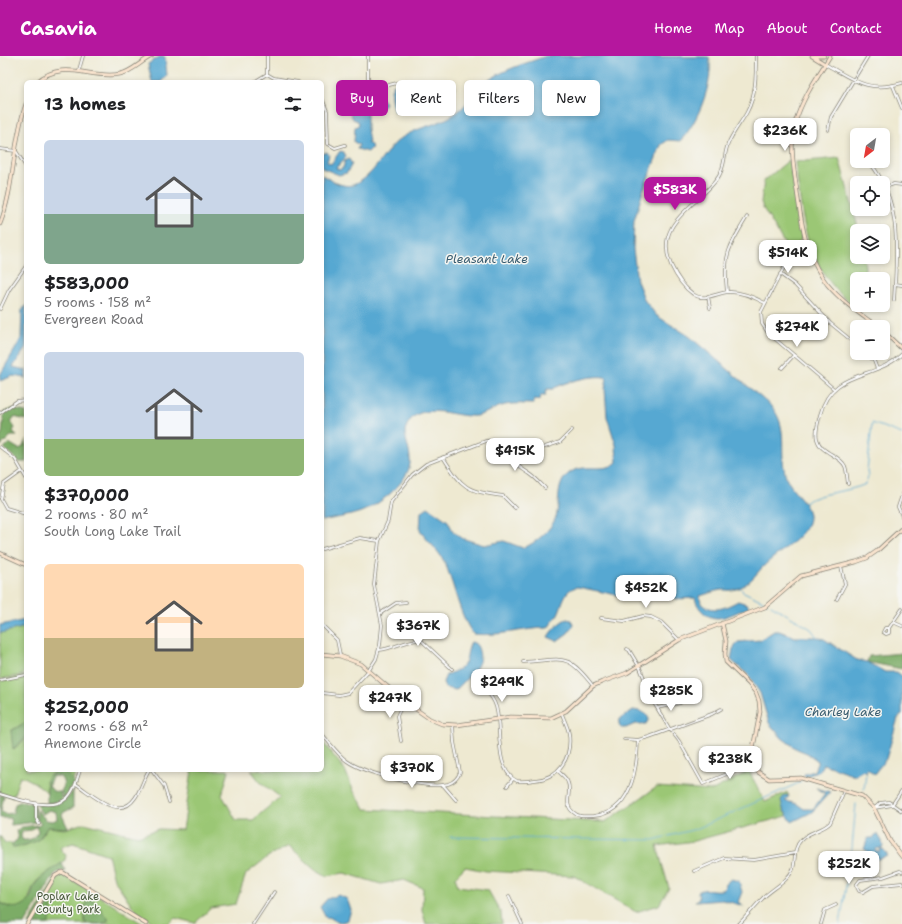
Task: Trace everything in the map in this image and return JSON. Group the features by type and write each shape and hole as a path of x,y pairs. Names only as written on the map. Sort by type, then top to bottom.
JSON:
{"street":[{"path":"79,70 83,56"},
{"path":"40,80 56,71 79,70 122,74 152,56"},
{"path":"267,74 268,56"},
{"path":"368,56 368,78 374,85 381,87 396,84"},
{"path":"756,56 756,82 750,104 729,143 721,172 711,186 678,217 670,232 667,250 670,262 680,281 695,296 708,296 727,292 751,296 766,303"},
{"path":"813,56 824,56"},
{"path":"813,56 854,80 874,87 893,86 902,83"},
{"path":"830,56 802,105 795,123 792,137 793,158 804,239 813,262 827,283 842,299 869,320"},
{"path":"828,130 831,117 868,56"},
{"path":"257,80 267,74"},
{"path":"267,74 274,78 286,80"},
{"path":"893,86 902,108"},
{"path":"324,103 327,111 328,144 335,148 345,145"},
{"path":"0,224 6,208 19,124 24,110"},
{"path":"0,149 16,151"},
{"path":"16,151 24,164"},
{"path":"890,185 902,184"},
{"path":"890,206 897,233 894,300"},
{"path":"727,292 725,272 728,251 733,239 747,217"},
{"path":"804,239 795,246 760,314 763,327 834,389"},
{"path":"0,309 9,290 24,269"},
{"path":"780,274 795,285 830,323 850,339"},
{"path":"895,284 902,285"},
{"path":"708,296 710,308"},
{"path":"890,338 902,349"},
{"path":"782,368 794,354"},
{"path":"848,484 844,465 823,450 817,437 816,429 822,408 834,389 851,377 891,364 902,354"},
{"path":"873,360 877,369"},
{"path":"0,413 17,401 24,400"},
{"path":"324,693 345,694 369,670 379,650 382,631 381,613 375,595 374,585 379,541 388,522 391,502 412,474 423,465 490,439 502,440 539,449 560,442 572,430"},
{"path":"517,444 514,456 515,462 523,471 530,474 545,488"},
{"path":"0,447 15,459 24,474"},
{"path":"443,457 458,480 466,487 488,495 503,496 515,508"},
{"path":"22,471 5,483 1,490 1,499 6,508 24,513"},
{"path":"902,495 898,507 902,516"},
{"path":"324,654 340,656 356,662 369,670 404,701 433,720 453,725 498,718 518,717 547,719 562,714 593,686 626,674 679,640 765,607 801,576 856,562 872,555 902,528"},
{"path":"324,548 360,538 379,541"},
{"path":"0,553 24,564"},
{"path":"836,599 845,584 841,566"},
{"path":"381,613 396,603 406,602"},
{"path":"889,628 902,609"},
{"path":"601,618 624,621 642,616 651,617 661,622 679,640"},
{"path":"893,622 902,626"},
{"path":"722,623 726,641 726,662 749,684 756,693 759,701 760,712 752,748 753,764 758,772 767,778 797,777 862,796 874,808 890,840 902,858"},
{"path":"324,628 337,640 340,656"},
{"path":"379,650 391,649 414,640 421,640 452,669"},
{"path":"627,649 640,666 658,708 669,728 679,741 703,784 753,764"},
{"path":"523,662 556,658 566,660 578,668 593,686"},
{"path":"0,680 24,676"},
{"path":"489,694 496,705 502,756 508,774 513,779 520,782 543,780 553,776 564,762 569,744 568,729 562,714"},
{"path":"401,741 397,716 404,701"},
{"path":"658,708 680,703"},
{"path":"624,739 638,740 712,714 721,708"},
{"path":"324,736 340,756 354,765 376,774 412,782 444,785 454,781 460,772 454,742 453,725"},
{"path":"558,771 569,785 568,804 572,812 580,817 607,814 619,805 635,776 637,767 638,740"},
{"path":"0,794 36,803 50,804 61,802 69,795 76,784 79,772"},
{"path":"76,784 109,806 122,807 128,805 136,798 148,772"},
{"path":"154,772 164,786 169,802"},
{"path":"507,786 513,779"},
{"path":"444,785 456,800"},
{"path":"739,924 762,898 781,884 790,873 793,869 795,853 802,839 826,826 830,822 845,790"},
{"path":"892,805 902,790"},
{"path":"36,803 36,818 39,824"},
{"path":"874,808 892,805 902,811"},
{"path":"694,871 724,858 754,860 795,853"},
{"path":"27,924 56,876 62,872 146,924"},
{"path":"902,872 860,880 856,886 863,892 874,886 902,883"},
{"path":"253,924 274,892"},
{"path":"509,896 522,924"},
{"path":"821,924 825,910 836,905"}],"green space":[{"path":"839,158 850,198 850,216 855,216 857,224 850,224 850,264 865,264 865,268 864,272 850,272 850,303 835,288 823,272 814,256 808,240 804,222 795,162"},
{"path":"789,160 802,238 790,253 763,208 761,202 764,181"},
{"path":"12,409 24,412 24,420 14,417 11,422 15,428 13,431 17,436 11,436 1,446 0,435 2,434 4,412"},
{"path":"9,443 19,449 23,447 24,444 24,462 19,462 4,448"},
{"path":"24,627 23,675 0,679 0,633"},
{"path":"902,653 902,669 867,662 869,656"},
{"path":"24,676 24,723 12,730 14,749 24,740 24,772 60,772 51,774 46,781 47,793 42,788 20,776 13,797 0,793 0,681"},
{"path":"24,723 24,740 13,749 11,731"},
{"path":"324,744 345,770 353,790 365,809 605,822 657,787 711,791 749,771 765,802 787,792 789,796 785,795 783,809 787,816 694,841 657,846 669,888 659,905 636,912 574,876 486,871 465,867 455,877 458,886 488,890 501,913 502,924 426,924 422,910 423,888 404,880 381,884 344,873 327,876 315,869 289,846 269,856 246,874 236,904 211,908 195,923 175,918 169,924 155,924 135,910 114,879 108,855 73,843 61,847 61,850 66,855 65,860 37,881 23,906 11,908 0,902 0,836 5,843 12,843 14,847 26,845 41,837 48,827 65,829 84,823 138,836 159,829 183,830 192,772 228,772 222,795 236,820 253,820 280,797 260,782 252,772 324,772"},
{"path":"65,772 76,772 73,780"},
{"path":"65,772 75,783 64,799 61,791 63,781 59,776 53,776 49,786 53,791 60,792 62,801 47,803 47,778 54,773"},
{"path":"73,790 73,808 64,812 62,815 68,828 48,827 37,841 22,846 12,847 12,844 18,839 16,831 22,827 37,825 32,830 22,831 21,837 23,840 30,839 36,835 38,831 36,827 41,824 37,820 37,810 46,820 53,821 57,819 56,812 49,810 43,814 37,807 38,804 58,803 66,799"},
{"path":"0,795 4,796 1,811 6,814 13,813 15,804 22,801 34,804 36,822 11,825 10,818 0,818"},
{"path":"62,863 65,871 60,871 55,874 25,924 0,924 0,902 8,907 17,907 25,904 31,896 37,882 45,874"},
{"name":"Poplar Lake County Park","path":"62,874 143,924 29,924 56,878"},
{"path":"46,895 52,900 50,921 48,924 29,924"},
{"path":"87,901 97,903 108,918 108,921 101,924 85,923 84,909"}],"water":[{"name":"Pleasant Lake","path":"546,56 709,57 710,67 707,89 693,124 680,141 668,140 661,145 643,191 634,221 633,249 637,281 645,301 657,316 689,336 771,406 777,414 780,422 782,430 783,464 785,473 790,484 808,509 808,522 805,529 793,542 766,564 743,586 734,590 718,590 700,596 701,604 706,607 715,609 729,606 738,601 747,604 749,607 728,616 713,618 700,609 695,598 677,599 662,594 617,595 578,587 573,588 567,593 558,614 548,628 482,635 473,634 468,627 445,563 439,553 420,531 421,512 428,507 448,521 453,531 461,538 484,545 504,541 523,548 538,539 551,527 554,522 557,512 559,490 566,476 572,471 578,469 612,466 617,462 616,445 607,417 605,389 607,378 596,377 579,379 553,389 547,389 545,393 546,395 541,395 540,400 535,399 533,404 505,405 476,416 436,411 418,414 410,420 405,430 410,455 410,464 408,472 397,487 374,506 366,510 349,516 324,521 324,176 337,183 349,186 361,181 396,142 415,131 451,116 456,116 456,113 464,106 464,116 534,116 534,80 489,80 499,74"},
{"path":"159,57 165,57 167,75 163,80 152,80 148,64"},
{"path":"394,84 396,84 396,112 394,112 391,98 392,87"},
{"path":"352,116 367,116 369,142 367,143 371,145 372,148 368,152 357,149 359,145 354,142 355,127 359,125 358,121 353,119"},
{"path":"340,151 344,152 346,157 336,168 339,170 343,168 345,161 349,159 352,164 347,173 339,175 324,169 324,153 327,152 329,155 327,162 331,164"},
{"path":"24,308 24,351 13,367 24,370 24,378 13,376 0,381 0,375 21,339 22,310"},
{"path":"567,619 571,620 574,625 568,633 557,641 548,637 556,626"},
{"path":"24,620 24,627 0,633 0,625"},
{"name":"Charley Lake","path":"774,631 779,631 795,637 817,637 824,639 857,660 867,662 885,672 897,672 902,676 902,715 898,718 886,759 874,774 867,768 866,773 863,770 855,775 823,764 819,771 805,777 804,774 814,771 818,761 782,738 769,723 760,693 748,675 731,660 733,649 738,642 760,640"},
{"path":"471,642 478,648 480,657 479,662 469,677 456,690 445,688 443,682 446,675 464,665"},
{"path":"633,710 640,711 646,715 649,719 646,724 635,724 626,728 621,728 619,724 620,719"},
{"path":"816,788 830,792 812,812 792,822 783,809 781,800 785,795 789,796 785,801 797,804 804,809 813,809 825,793"},
{"path":"877,833 882,841 883,847 876,849 875,851 879,852 880,849 883,849 888,856 879,859 869,859 868,856 870,853 864,849 868,838 873,838"},
{"path":"731,879 739,881 742,892 738,902 744,906 722,900 695,902 699,899 698,892 701,890 724,889 725,884"},
{"path":"339,895 347,899 351,910 348,920 339,923 329,917 326,918 320,907 327,899"}],"waterway":[{"path":"804,503 818,496 866,484 868,477 867,471 872,423 902,434"},
{"path":"740,588 744,592 767,603"},
{"path":"771,605 811,629 817,637"},
{"path":"864,789 866,773"},
{"path":"450,837 653,840 696,829 801,782"},
{"path":"840,924 852,848 856,804"}]}
